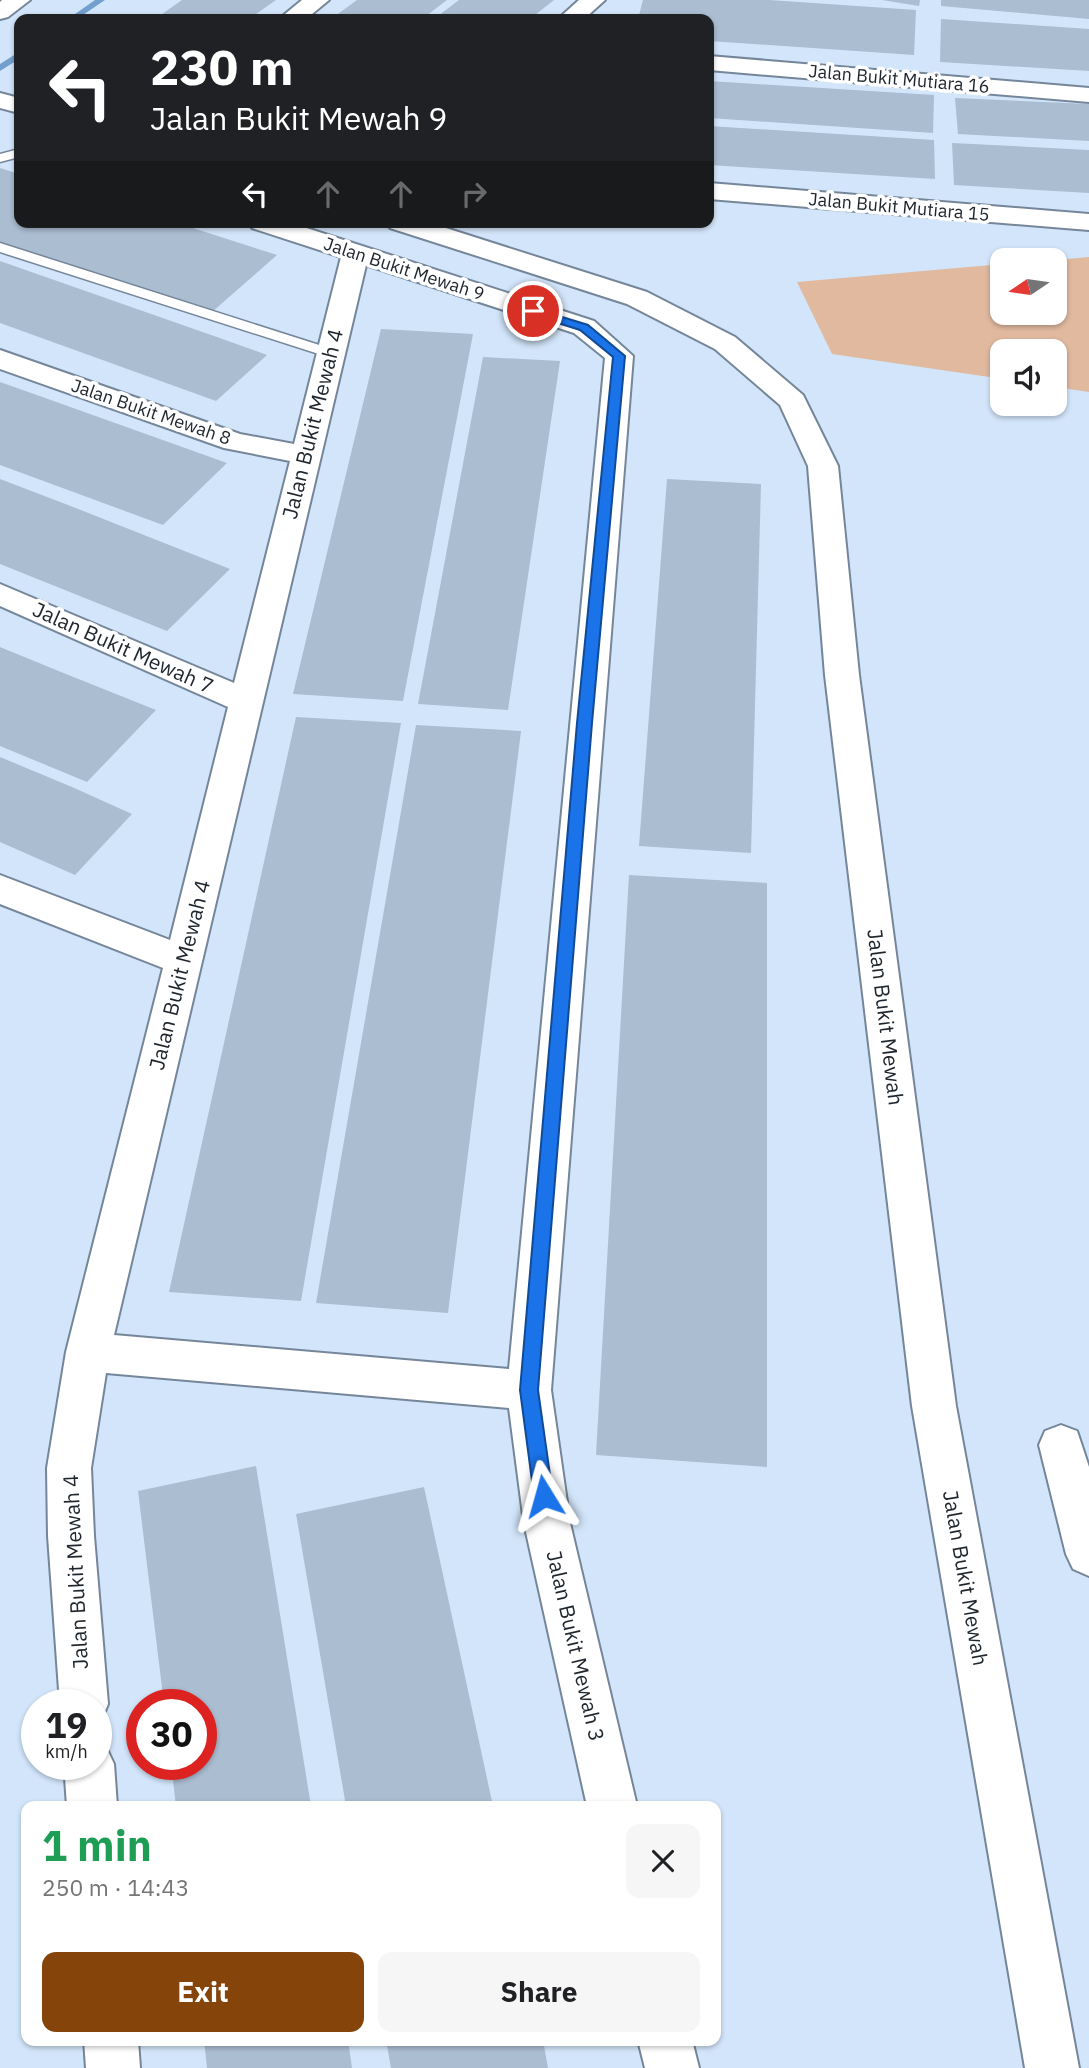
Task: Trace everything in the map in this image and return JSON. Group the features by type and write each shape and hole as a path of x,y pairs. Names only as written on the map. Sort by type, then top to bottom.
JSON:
{"street":[{"path":"0,12 18,0"},
{"path":"298,14 317,0"},
{"path":"576,14 593,0"},
{"name":"Jalan Bukit Mutiara 16","path":"714,63 1089,95"},
{"name":"Jalan Bukit Mutiara 15","path":"714,191 1089,222"},
{"name":"Jalan Bukit Mewah 9","path":"279,228 584,327 619,356"},
{"name":"Jalan Bukit Mewah","path":"418,228 637,298 725,343 793,401 823,466 842,675 934,1406 1052,2068"},
{"name":"Jalan Bukit Mewah 4","path":"83,1689 71,1536 69,1468 88,1352 355,254"},
{"name":"Jalan Bukit Mewah 3","path":"611,1801 547,1523 529,1390 584,723 619,356"},
{"name":"Jalan Bukit Mewah 8","path":"0,359 234,442 305,455"},
{"name":"Jalan Bukit Mewah 7","path":"0,594 246,702"},
{"path":"0,889 184,961"},
{"path":"88,1352 529,1390"},
{"path":"1061,1445 1089,1554"},
{"path":"90,1780 92,1801"},
{"path":"111,2046 113,2068"},
{"path":"666,2046 672,2068"}],"lane":[{"path":"0,247 330,353"}],"shaded area":[{"path":"1089,257 1089,392 1067,389 1067,339 990,339 990,377 832,354 797,282 990,265 990,326 1068,326 1068,259"}],"building":[{"path":"182,0 276,0 256,14 162,14"},
{"path":"357,0 447,0 429,14 338,14"},
{"path":"459,0 554,0 536,14 441,14"},
{"path":"643,0 769,0 916,10 914,55 714,41 714,14 639,14"},
{"path":"882,0 920,0 919,6"},
{"path":"941,0 1089,0 1089,19 941,6"},
{"path":"941,19 1089,29 1089,71 940,62"},
{"path":"714,81 934,95 933,133 714,118"},
{"path":"955,98 1089,104 1089,141 958,134"},
{"path":"714,126 934,140 935,179 714,165"},
{"path":"952,143 1089,150 1089,193 954,185"},
{"path":"0,168 14,172 14,228 193,228 277,255 212,312 0,242"},
{"path":"0,261 267,355 216,401 0,323"},
{"path":"381,329 473,334 403,701 293,694"},
{"path":"483,357 560,361 508,710 418,704"},
{"path":"0,382 227,463 163,525 0,465"},
{"path":"0,479 230,569 167,631 0,564"},
{"path":"667,479 761,484 751,853 639,846"},
{"path":"0,647 156,710 87,782 0,746"},
{"path":"296,717 401,723 301,1301 169,1292"},
{"path":"416,725 521,731 448,1313 316,1303"},
{"path":"0,757 132,814 75,875 0,842"},
{"path":"629,875 767,883 767,1467 596,1455"},
{"path":"256,1466 310,1801 175,1801 173,1780 217,1780 217,1689 162,1689 138,1491"},
{"path":"424,1487 492,1801 345,1801 296,1514"},
{"path":"205,2046 349,2046 352,2068 207,2068"},
{"path":"387,2046 544,2046 548,2068 391,2068"}],"waterway":[{"path":"80,14 101,0"},
{"path":"0,68 14,58"}],"route":[{"path":"533,311 584,327 619,356 584,723 529,1390 544,1496"}]}
